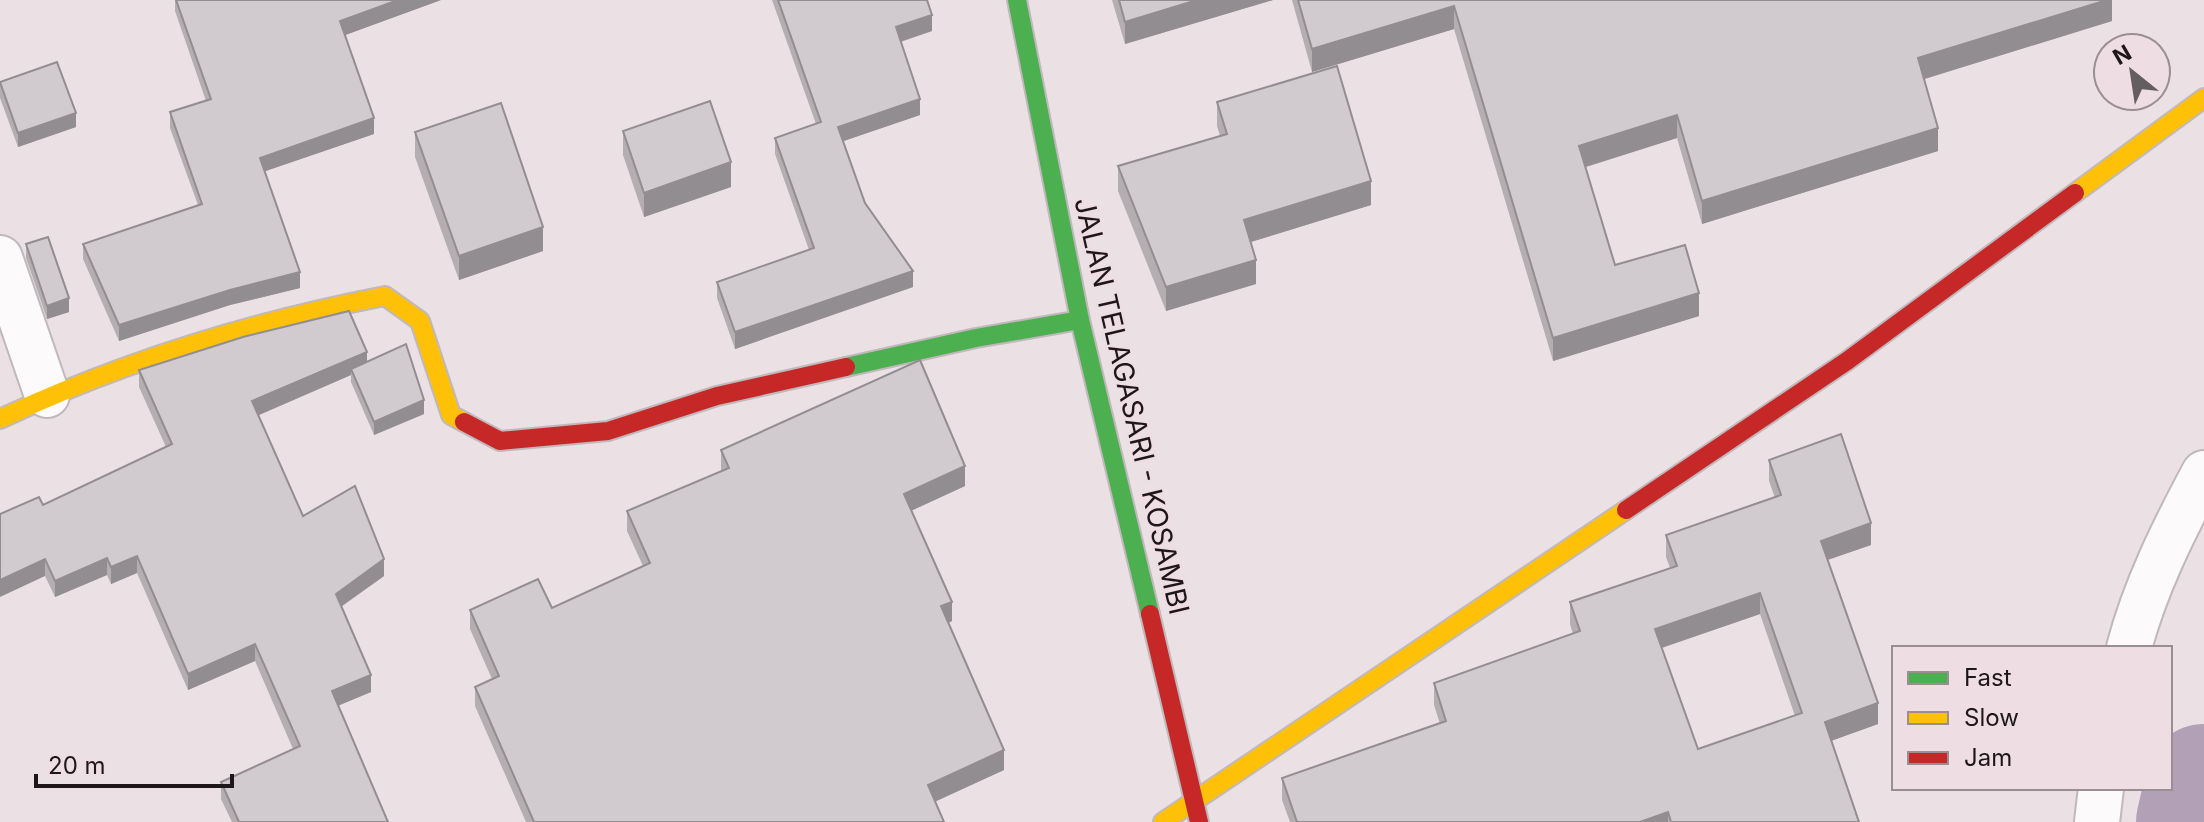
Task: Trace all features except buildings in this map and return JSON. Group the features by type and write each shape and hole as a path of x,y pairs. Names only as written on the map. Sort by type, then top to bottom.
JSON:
{"street":[{"name":"JALAN TELAGASARI - KOSAMBI","path":"1017,0 1080,320 1199,822"},
{"path":"1163,822 1847,361 2204,98"},
{"path":"0,258 47,395"},
{"path":"0,419 47,395 252,325 385,296 420,321 451,415 500,441 608,431 717,396 976,338 1080,320"},
{"path":"2130,646 2137,618 2160,563 2204,473"},
{"path":"2097,822 2101,790"}],"waterway":[{"path":"2195,822 2204,783"}],"traffic: fast":[{"path":"1017,0 1080,320 1150,614"},
{"path":"846,367 976,338 1080,320"}],"traffic: slow":[{"path":"2075,193 2204,98"},
{"path":"0,419 141,361 237,331 385,296 420,321 451,415 464,422"},
{"path":"1163,822 1626,510"}],"traffic: jam":[{"path":"1626,510 1847,361 2075,193"},
{"path":"464,422 500,441 608,431 717,396 846,367"},
{"path":"1150,614 1199,822"}]}
